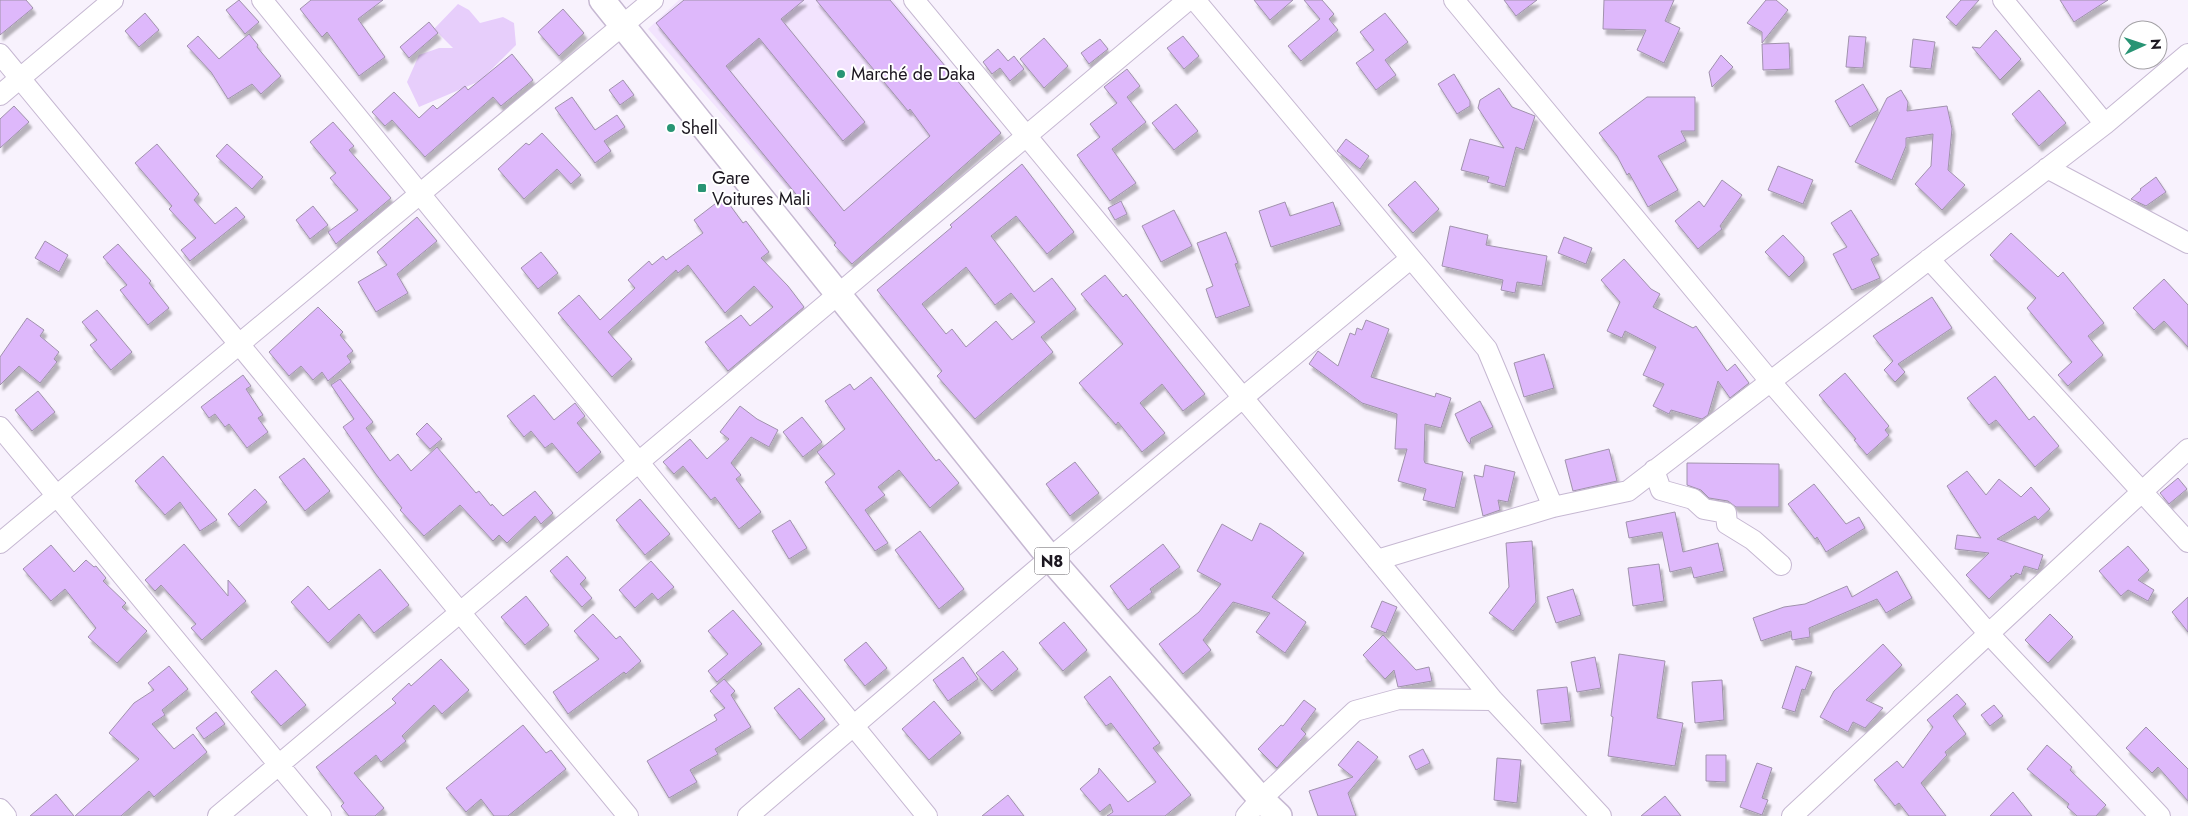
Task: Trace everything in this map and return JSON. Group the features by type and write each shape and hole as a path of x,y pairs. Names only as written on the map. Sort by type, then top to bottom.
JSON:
{"main road":[{"name":"N8","path":"602,0 838,296 1253,807 1279,816"}],"street":[{"path":"0,95 114,0"},
{"path":"262,0 927,816"},
{"path":"0,543 652,0"},
{"path":"914,0 1493,700 1601,816"},
{"path":"218,816 1188,0"},
{"path":"1194,0 1487,349 1553,507"},
{"path":"1454,0 1770,381 1990,634 2160,816"},
{"path":"2003,0 2105,124"},
{"path":"0,54 628,816"},
{"path":"1376,560 1553,507 1628,491 2105,124 2188,54"},
{"path":"2047,168 2188,243"},
{"path":"748,816 1050,558 1410,259"},
{"path":"1929,259 2188,542"},
{"path":"0,427 322,816"},
{"path":"1792,816 2188,449"},
{"path":"1654,470 1661,490 1693,499 1704,509 1726,513 1727,524 1753,540 1781,564"},
{"path":"1253,807 1355,711 1399,699 1493,700"},
{"path":"0,809 6,816"}],"shaded area":[{"path":"679,0 893,0 1001,132 852,263 648,29"},
{"path":"458,4 469,10 480,23 503,17 514,23 516,45 480,81 419,107 407,82 419,55 439,48 453,48 434,29"}],"building":[{"path":"0,0 26,0 33,8 0,35"},
{"path":"239,0 259,22 245,34 226,10"},
{"path":"311,0 383,0 358,19 385,57 359,76 327,32 322,37 300,9"},
{"path":"684,0 804,0 781,19 865,122 843,141 759,38 726,66 844,211 930,136 910,109 908,111 816,0 890,0 1001,133 852,264 834,245 836,243 656,23"},
{"path":"1254,0 1293,0 1270,20"},
{"path":"1304,0 1322,0 1334,14 1329,19 1338,30 1301,61 1288,46 1320,19"},
{"path":"1504,0 1537,0 1516,16"},
{"path":"1604,0 1674,0 1665,21 1680,28 1664,63 1637,50 1646,30 1603,29"},
{"path":"1766,0 1776,0 1788,10 1762,43 1762,32 1747,23"},
{"path":"1961,0 1979,0 1956,26 1946,17"},
{"path":"2060,0 2108,0 2074,22"},
{"path":"563,9 584,33 559,56 538,32"},
{"path":"145,13 159,30 139,47 125,31"},
{"path":"1385,13 1408,42 1385,60 1396,75 1376,90 1356,63 1374,50 1360,32"},
{"path":"429,22 438,33 409,58 400,47"},
{"path":"1996,30 2021,59 2000,80 1972,47 1980,48"},
{"path":"249,34 258,45 257,47 281,76 261,94 252,84 228,99 211,72 187,46 198,36 219,59"},
{"path":"1183,36 1199,56 1184,69 1167,48"},
{"path":"1849,36 1866,37 1863,68 1846,67"},
{"path":"1044,38 1068,66 1044,88 1020,59"},
{"path":"1100,39 1108,49 1089,64 1081,53"},
{"path":"1913,39 1935,42 1931,69 1910,67"},
{"path":"1789,43 1790,69 1763,70 1762,44"},
{"path":"998,49 1008,61 1014,56 1024,69 1010,81 1000,68 992,74 983,62"},
{"path":"512,54 533,80 501,106 493,97 425,157 392,120 385,126 372,112 394,92 419,118 433,105 437,109 465,86 468,90"},
{"path":"1721,55 1733,67 1712,87 1709,72"},
{"path":"1127,69 1140,86 1127,97 1146,122 1112,149 1136,183 1110,201 1077,155 1100,137 1090,124 1117,103 1104,87"},
{"path":"1454,74 1470,101 1470,106 1457,114 1438,84"},
{"path":"623,80 634,95 620,105 609,90"},
{"path":"1863,84 1878,110 1850,127 1835,101"},
{"path":"1499,88 1512,107 1535,116 1524,150 1516,147 1505,187 1487,182 1489,177 1461,170 1470,139 1504,148 1478,108 1480,100"},
{"path":"1901,90 1908,102 1907,111 1947,106 1952,129 1948,170 1965,185 1942,210 1915,184 1931,166 1933,134 1906,138 1906,146 1892,180 1855,162 1887,98"},
{"path":"2039,90 2066,123 2039,146 2012,114"},
{"path":"572,97 595,130 617,115 625,127 604,141 611,151 595,163 555,108"},
{"path":"1647,97 1695,97 1695,131 1681,131 1686,141 1658,156 1678,190 1648,207 1629,173 1627,175 1617,156 1599,133"},
{"path":"1176,104 1198,131 1174,150 1152,123"},
{"path":"14,106 29,122 0,148 0,119"},
{"path":"333,122 354,146 349,150 391,198 336,244 328,232 358,210 330,178 336,173 310,142"},
{"path":"542,133 581,175 571,184 557,169 524,199 498,169 526,143 529,145"},
{"path":"1346,139 1369,156 1360,169 1337,151"},
{"path":"157,144 199,194 194,200 215,224 236,207 245,217 190,261 181,250 196,238 169,209 172,206 135,163"},
{"path":"227,144 263,177 252,189 216,156"},
{"path":"1022,164 1074,232 1047,254 1016,216 991,236 1034,292 1052,278 1076,309 1041,337 1053,352 975,419 937,376 942,371 877,290 952,227 950,225","holes":["966,267 995,305 1011,293 1035,322 1012,340 996,321 966,347 952,329 946,334 922,304"]},
{"path":"1778,166 1813,180 1803,204 1768,190"},
{"path":"2156,177 2166,192 2146,206 2131,199 2140,189"},
{"path":"1722,180 1742,195 1720,226 1722,229 1698,249 1675,221 1699,201 1704,207"},
{"path":"1415,181 1439,209 1413,233 1388,205"},
{"path":"724,197 743,223 746,221 769,252 761,258 788,286 804,307 728,371 705,342 741,315 750,326 773,307 754,286 725,313 688,265 678,273 676,270 608,332 632,359 612,377 558,313 579,295 600,320 635,288 628,280 649,261 652,265 663,256 666,260 703,233 694,220"},
{"path":"1121,201 1127,214 1115,220 1108,208"},
{"path":"1285,202 1290,216 1333,202 1341,225 1271,247 1259,211"},
{"path":"313,206 328,225 310,239 296,220"},
{"path":"1174,210 1192,246 1161,262 1142,226"},
{"path":"1851,210 1879,255 1871,259 1880,278 1852,290 1833,254 1847,247 1831,223"},
{"path":"417,217 437,241 397,274 408,293 376,312 358,282 387,265 377,252"},
{"path":"1450,226 1488,235 1486,245 1547,256 1542,286 1517,282 1515,293 1501,290 1503,280 1442,266"},
{"path":"1226,232 1238,263 1235,264 1250,306 1216,318 1206,289 1213,286 1197,243"},
{"path":"2011,233 2058,277 2063,272 2104,323 2088,336 2103,355 2068,386 2058,375 2072,362 2027,308 2036,298 1990,255"},
{"path":"1783,235 1804,257 1804,262 1789,277 1765,252"},
{"path":"1564,237 1592,248 1586,264 1558,253"},
{"path":"45,241 68,255 59,272 35,258"},
{"path":"118,244 151,281 149,283 169,308 148,325 120,290 127,285 103,257"},
{"path":"541,252 558,273 538,289 521,268"},
{"path":"1624,259 1651,289 1660,294 1653,307 1693,328 1696,326 1727,371 1735,364 1749,383 1730,398 1718,381 1708,415 1702,419 1671,410 1669,414 1653,406 1664,384 1643,375 1656,347 1625,331 1622,338 1607,331 1620,302 1601,280"},
{"path":"1105,275 1123,297 1126,294 1205,394 1183,411 1162,384 1140,403 1165,433 1142,452 1118,422 1116,425 1079,383 1123,344 1081,294"},
{"path":"2164,279 2188,305 2188,347 2164,321 2154,330 2133,308"},
{"path":"1932,297 1952,328 1898,364 1905,372 1895,382 1884,370 1893,361 1873,336"},
{"path":"318,307 343,332 340,335 353,351 347,356 351,362 328,381 322,372 313,380 301,366 289,376 269,352"},
{"path":"97,310 132,352 111,370 90,345 97,340 82,322"},
{"path":"27,318 44,330 40,336 59,352 54,359 57,362 40,383 19,366 0,385 0,357"},
{"path":"1366,320 1389,329 1371,377 1435,397 1436,393 1451,398 1441,428 1425,424 1424,460 1425,463 1463,472 1455,508 1423,500 1426,489 1398,481 1407,449 1395,449 1397,414 1362,403 1309,364 1318,351 1338,366 1350,333 1355,335 1357,328 1362,330"},
{"path":"1544,354 1554,388 1524,397 1514,363"},
{"path":"1845,373 1889,426 1885,430 1889,435 1867,455 1819,395"},
{"path":"243,375 251,386 246,389 263,415 258,418 268,432 247,448 229,424 225,427 215,414 209,418 201,407"},
{"path":"1995,376 2029,420 2034,416 2059,446 2035,467 1996,420 1989,425 1967,398"},
{"path":"871,377 936,461 939,459 959,483 930,508 899,470 878,487 885,495 865,510 888,543 875,551 825,482 835,474 817,452 845,429 825,401 850,384 854,390"},
{"path":"340,379 373,422 366,428 390,461 398,454 411,471 437,447 476,493 479,491 491,506 492,504 503,516 535,491 553,513 541,524 535,516 507,543 499,535 493,541 460,505 424,536 400,510 402,508 343,427 354,419 331,385"},
{"path":"38,391 55,412 32,431 15,410"},
{"path":"534,395 554,420 575,403 585,416 577,423 601,452 577,473 552,443 545,448 531,431 524,437 507,416"},
{"path":"1480,401 1493,427 1471,438 1470,444 1455,414"},
{"path":"740,406 757,419 778,430 769,447 751,437 731,463 741,475 736,479 761,512 739,529 715,497 711,500 683,466 674,474 663,462 690,439 707,459 729,439 720,432"},
{"path":"802,417 822,442 803,457 783,432"},
{"path":"427,423 442,439 430,449 416,434"},
{"path":"1609,449 1617,481 1573,491 1565,460"},
{"path":"163,456 217,520 200,531 180,502 165,515 135,481"},
{"path":"304,458 330,491 305,511 279,477"},
{"path":"1075,462 1099,493 1070,516 1046,484"},
{"path":"1687,463 1779,464 1779,507 1736,507 1728,501 1709,498 1701,490 1687,485"},
{"path":"1485,465 1515,472 1508,502 1498,500 1500,510 1483,516 1474,475 1483,477"},
{"path":"1967,471 1986,495 1999,479 2021,497 2031,487 2050,509 2038,520 2035,516 1997,539 2043,555 2038,570 2024,566 2021,575 2016,573 2010,576 2012,577 1989,599 1966,575 1989,553 1955,549 1957,535 1981,538 1947,486"},
{"path":"2178,478 2187,489 2169,504 2160,493"},
{"path":"1814,484 1846,524 1859,517 1865,528 1826,552 1817,537 1815,539 1788,504"},
{"path":"255,489 267,502 239,527 228,514"},
{"path":"640,499 670,534 645,555 616,520"},
{"path":"1675,512 1683,552 1718,543 1724,571 1694,578 1691,567 1670,572 1662,532 1629,538 1626,522"},
{"path":"790,520 807,548 789,559 772,531"},
{"path":"1260,523 1270,528 1304,553 1272,597 1306,622 1305,624 1285,653 1256,632 1270,613 1233,602 1203,640 1211,650 1183,674 1159,644 1199,612 1221,584 1197,571 1222,524 1252,541"},
{"path":"920,531 964,589 939,609 895,550"},
{"path":"1532,541 1536,602 1513,631 1489,613 1509,587 1506,543"},
{"path":"184,544 228,596 228,580 246,601 202,640 191,628 196,624 161,585 155,591 145,580"},
{"path":"1163,544 1180,567 1150,589 1152,592 1128,610 1110,586"},
{"path":"51,545 74,572 86,560 94,567 96,566 106,578 103,581 126,603 122,607 147,631 117,663 88,637 96,628 65,589 51,601 23,569"},
{"path":"2128,546 2149,570 2138,580 2154,590 2148,601 2128,590 2121,596 2099,571"},
{"path":"567,556 586,578 580,584 592,598 582,607 550,571"},
{"path":"651,561 674,587 658,600 652,593 635,608 619,590"},
{"path":"1659,564 1664,601 1633,606 1628,568"},
{"path":"380,569 409,605 374,633 359,614 328,643 291,602 308,586 329,610"},
{"path":"1897,571 1912,598 1886,613 1877,599 1809,628 1810,637 1792,640 1791,631 1761,641 1753,618 1784,607 1805,604 1847,586 1852,597"},
{"path":"1573,589 1581,615 1556,623 1547,597"},
{"path":"526,596 549,625 525,645 501,617"},
{"path":"2188,597 2188,632 2172,612"},
{"path":"1382,601 1397,607 1386,633 1371,627"},
{"path":"733,610 762,644 717,682 708,671 728,654 708,631"},
{"path":"593,614 616,639 620,636 641,661 626,674 624,672 568,714 553,692 599,659 574,631"},
{"path":"2050,614 2073,637 2048,663 2025,640"},
{"path":"1064,622 1087,650 1063,671 1039,643"},
{"path":"1383,635 1416,670 1429,667 1432,681 1398,687 1394,670 1385,679 1363,655"},
{"path":"866,642 887,668 865,686 844,660"},
{"path":"1883,644 1902,665 1866,700 1883,708 1865,728 1853,722 1848,732 1820,717 1834,691"},
{"path":"1003,651 1018,669 992,691 976,673"},
{"path":"1619,654 1665,661 1657,718 1683,723 1675,766 1608,756"},
{"path":"963,657 978,679 948,701 933,680"},
{"path":"1595,657 1601,688 1577,692 1571,662"},
{"path":"441,659 469,690 442,714 434,705 402,736 406,741 381,762 376,755 354,773 384,808 375,816 349,816 341,806 344,803 316,767 396,703 392,699 409,683 411,686"},
{"path":"169,666 188,689 162,710 165,715 152,724 174,749 193,734 207,752 154,797 149,791 121,816 75,816 139,759 109,733 134,703 154,690 148,683"},
{"path":"1796,666 1812,672 1805,690 1802,689 1795,712 1782,708"},
{"path":"276,670 306,705 281,726 251,692"},
{"path":"1110,676 1160,743 1153,748 1191,795 1165,816 1107,816 1113,812 1110,804 1100,812 1080,789 1098,773 1099,768 1128,802 1156,782 1111,723 1106,726 1084,697"},
{"path":"724,679 735,691 731,695 751,727 715,749 718,754 690,770 697,782 669,798 647,761 717,720 714,715 725,708 710,691"},
{"path":"1722,680 1724,720 1695,723 1692,682"},
{"path":"1567,687 1571,721 1541,724 1537,690"},
{"path":"799,688 825,719 800,740 774,708"},
{"path":"1957,694 1966,704 1953,716 1966,734 1945,752 1947,755 1921,783 1946,816 1909,816 1899,803 1895,806 1874,780 1897,761 1903,768 1933,727 1927,720"},
{"path":"1304,700 1316,709 1301,729 1306,734 1277,768 1258,749 1281,725 1283,726"},
{"path":"934,701 961,733 929,760 902,729"},
{"path":"1994,705 2003,716 1990,726 1981,715"},
{"path":"216,712 225,724 204,739 196,728"},
{"path":"523,725 546,753 551,750 566,769 508,816 494,816 481,799 466,812 446,788"},
{"path":"2146,727 2188,769 2188,801 2158,767 2152,773 2126,748"},
{"path":"1358,741 1378,757 1348,793 1356,816 1318,816 1309,791 1353,777 1338,765"},
{"path":"2047,745 2072,767 2070,770 2106,805 2096,816 2077,816 2067,807 2069,804 2027,769"},
{"path":"1423,749 1430,763 1416,770 1409,756"},
{"path":"1706,755 1726,755 1726,782 1706,781"},
{"path":"1497,758 1521,760 1517,803 1494,800"},
{"path":"1757,763 1772,768 1762,798 1768,800 1762,815 1740,807"},
{"path":"2013,792 2032,816 1990,816"},
{"path":"56,794 74,816 30,816"},
{"path":"1008,795 1024,816 982,816"},
{"path":"1665,796 1681,816 1641,816"}],"place":[{"name":"Marché de Daka","path":"841,74"},
{"name":"Shell","path":"671,128"},
{"name":"Gare Voitures Mali","path":"702,188"}]}
